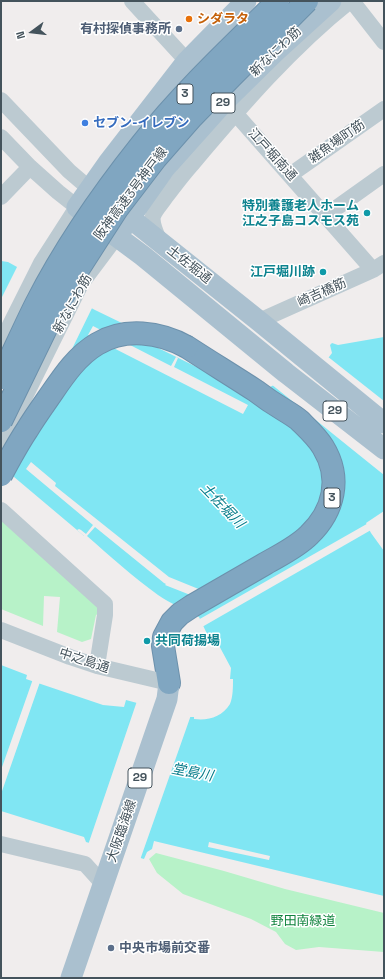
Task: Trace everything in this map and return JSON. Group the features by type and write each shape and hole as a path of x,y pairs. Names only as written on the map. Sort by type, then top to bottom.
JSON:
{"highway":[{"name":"阪神高速3号神戸線","path":"1,378 40,297 102,197 141,145 177,103 217,60 278,1"},
{"name":"阪神高速3号神戸線","path":"1,420 61,299 86,256 117,209 156,158 192,117 231,76 308,1"},
{"name":"3","path":"1,475 26,431 65,374 75,362 97,344 109,338 132,333 157,335 177,342 222,369 298,420 309,430 323,447 333,473 334,487 326,515 308,536 294,546 192,606 180,614 172,622 164,637 163,646 168,691"}],"main road":[{"path":"77,207 113,157 187,61 246,1"},
{"name":"新なにわ筋","path":"117,236 165,168 224,102 276,51 331,1"},
{"name":"土佐堀通","path":"90,189 130,218 384,423"},
{"name":"土佐堀通","path":"77,207 143,256 286,373 384,449"},
{"name":"大阪臨海線","path":"70,978 113,856 168,691"}],"street":[{"path":"132,1 187,61"},
{"path":"160,242 154,231 153,217 178,180 235,113 284,62 334,14 351,1 384,42"},
{"name":"土佐堀通","path":"1,100 69,171 90,189"},
{"name":"雑魚場町筋","path":"290,176 384,109"},
{"name":"江戸堀南通","path":"235,113 325,216 378,266"},
{"name":"土佐堀通","path":"1,137 30,167 77,207"},
{"path":"1,197 30,167"},
{"path":"325,216 384,174"},
{"path":"1,343 41,263 77,207"},
{"name":"新なにわ筋","path":"1,446 81,284 117,236"},
{"name":"崎吉橋筋","path":"259,321 378,266"},
{"path":"1,510 104,604 105,615 97,666"},
{"name":"中之島通","path":"1,630 70,657 168,691"},
{"path":"1,844 85,864 103,884"}],"green space":[{"path":"1,517 99,605 100,613 96,615 91,639 82,642 57,632 60,597 44,596 43,626 1,609"},
{"name":"野田南緑道","path":"156,853 285,889 384,913 384,952 319,947 296,950 285,944 276,932 251,919 183,894 157,873 149,859"}],"water":[{"path":"1,261 8,262 95,310 126,325 146,342 219,378 264,390 329,357 332,353 330,345 332,343 338,345 384,337 384,511 366,523 371,533 384,551 384,896 154,841 152,849 147,852 144,859 86,842 84,837 1,811 1,665 27,675 26,679 103,705 124,707 126,700 189,717 194,717 194,719 209,719 219,715 227,708 232,698 233,679 230,679 231,668 215,638 208,636 199,617 158,595 87,536 84,536 1,466"}],"pier":[{"path":"18,265 93,306 10,476 1,469 1,299"},
{"path":"93,326 171,366 176,357 178,358 174,367 248,405 243,414 88,335"},
{"path":"327,356 384,401 384,475 271,384"},
{"path":"31,462 56,483 55,486 169,577 201,590 198,598 165,585 166,584 95,527 87,536 84,536 77,530 79,529 86,534 93,525 26,469"},
{"path":"368,523 371,530 202,627 198,620"},
{"path":"33,679 40,682 1,794 1,770"},
{"path":"137,701 191,715 140,860 88,845"},
{"path":"209,842 270,856 269,860 208,847"}],"place":[{"name":"シダラタ","path":"189,19"},
{"name":"有村探偵事務所","path":"179,29"},
{"name":"セブン-イレブン","path":"85,123"},
{"name":"特別養護老人ホーム 江之子島コスモス苑","path":"367,213"},
{"name":"江戸堀川跡","path":"323,272"},
{"name":"共同荷揚場","path":"147,641"},
{"name":"中央市場前交番","path":"111,948"}],"water label":[{"name":"土佐堀川","path":"222,506"},
{"name":"堂島川","path":"192,773"}]}
